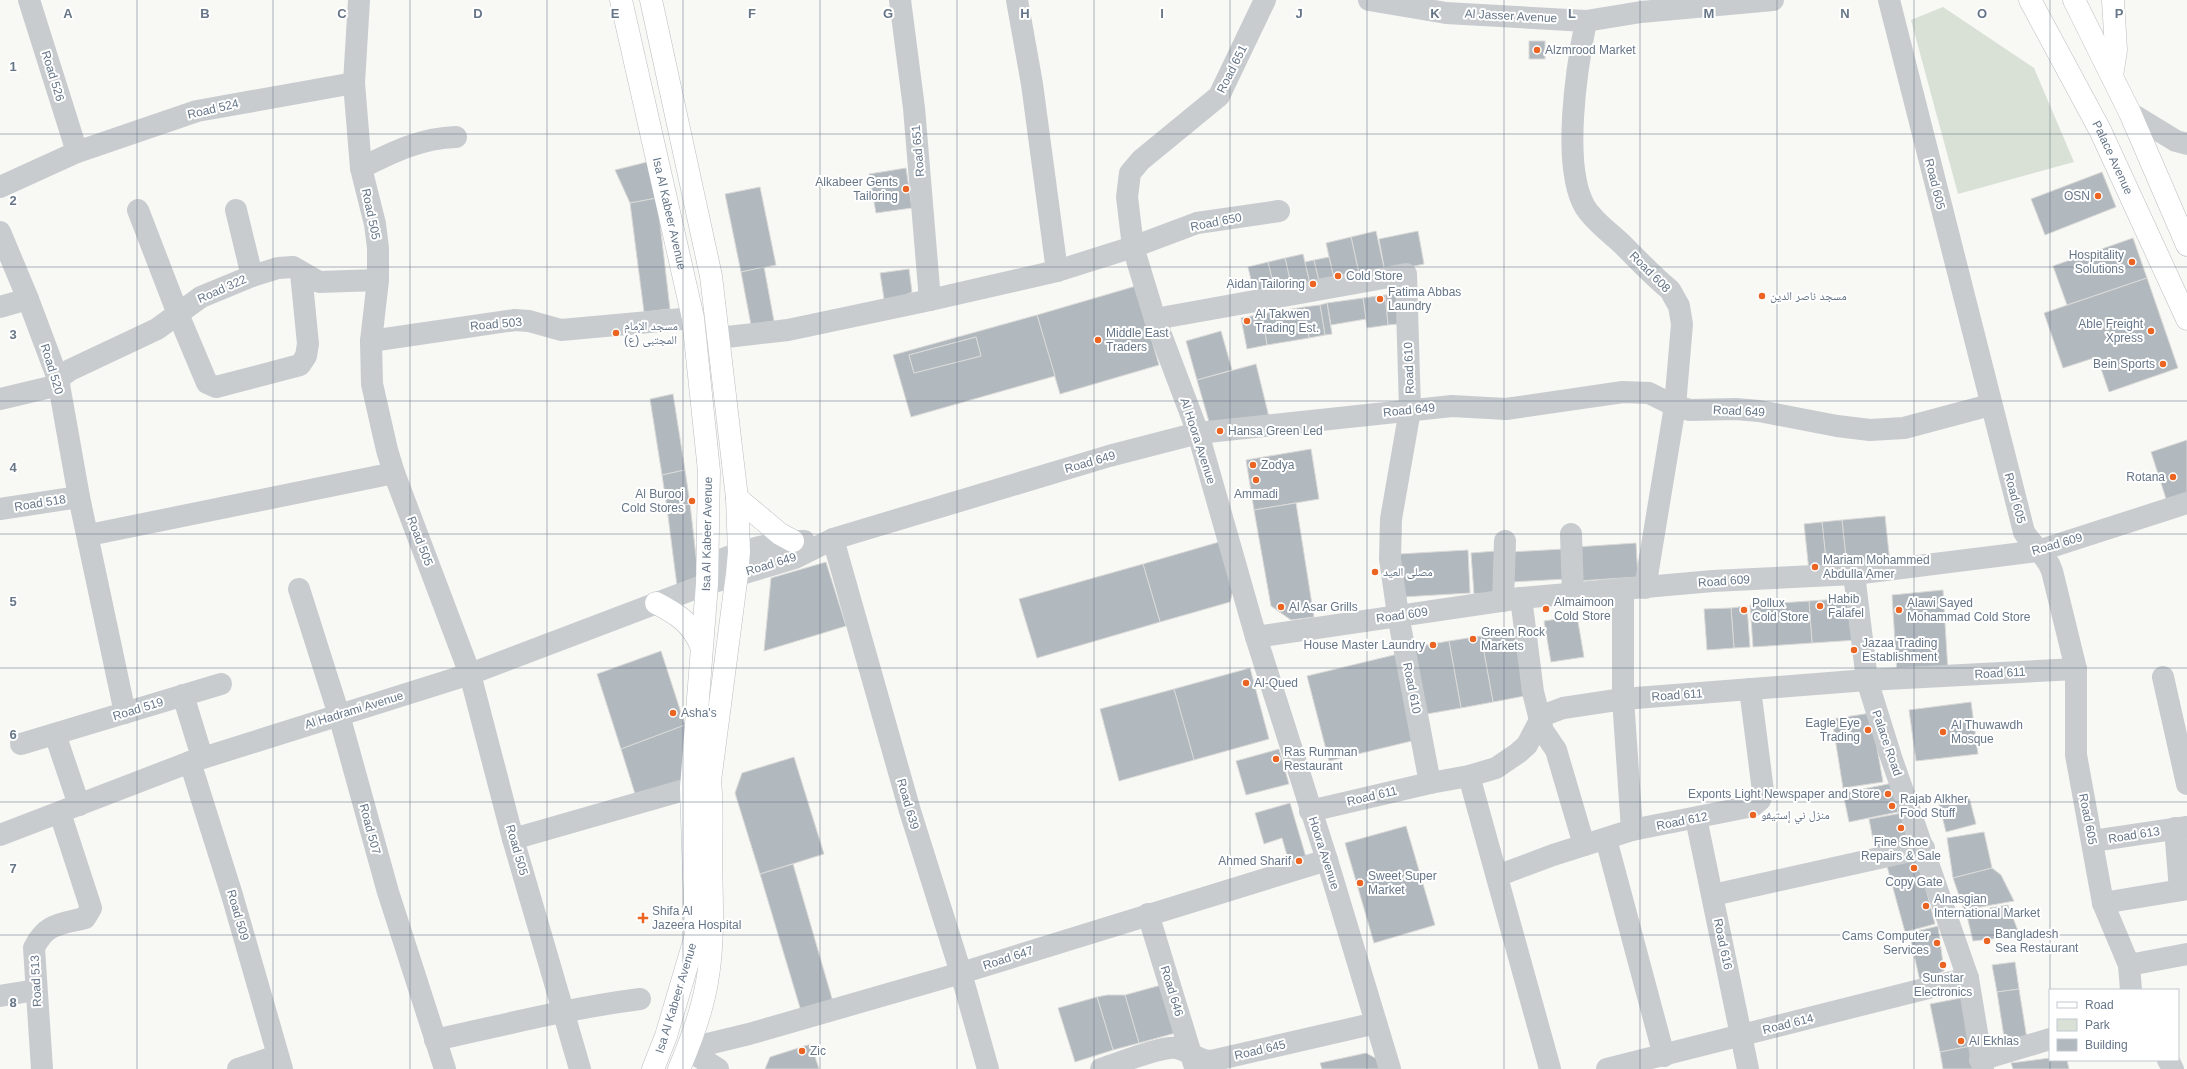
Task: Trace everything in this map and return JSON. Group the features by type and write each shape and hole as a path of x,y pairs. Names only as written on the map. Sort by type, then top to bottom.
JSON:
{"main road":[{"name":"Isa Al Kabeer Avenue","path":"621,0 693,318 709,471 708,574 701,646 701,788 696,934 666,1036 653,1069"},
{"name":"Isa Al Kabeer Avenue","path":"651,0 711,276 737,498 740,552 738,574 710,781 701,788"},
{"name":"Palace Avenue","path":"2030,0 2100,130 2187,319"},
{"path":"2074,0 2130,113 2187,245"},
{"path":"2112,76 2116,50 2113,0"},
{"path":"737,498 774,530 793,541"},
{"path":"656,603 680,616 690,624 701,646"},
{"name":"Isa Al Kabeer Avenue","path":"679,1069 687,1049 707,983 710,962 712,896 701,788"},
{"path":"666,1036 687,1049"}],"street":[{"name":"Road 526","path":"29,0 77,152"},
{"name":"Road 505","path":"359,0 354,83 360,168 375,224 378,280 371,342 372,384 386,450 470,674 513,839 580,1069"},
{"path":"1017,0 1032,84 1057,271"},
{"name":"Road 651","path":"1133,248 1127,197 1130,173 1141,160 1219,96 1265,0"},
{"name":"Al Jasser Avenue","path":"1370,0 1446,13 1586,21 1641,12 1773,0"},
{"name":"Road 605","path":"1889,0 1990,405 2024,532 2050,564 2052,571 2076,670 2076,755 2093,841 2103,903 2129,965 2131,989"},
{"name":"Road 651","path":"906,1 930,300"},
{"name":"Road 608","path":"1586,21 1574,100 1573,154 1578,190 1585,206 1596,221 1670,290 1680,306 1682,324 1674,406 1646,588"},
{"name":"Road 524","path":"0,186 77,152 197,111 354,83"},
{"path":"2130,113 2176,141 2187,144"},
{"path":"360,168 404,147 425,141 456,137"},
{"path":"138,210 178,314 207,383 211,386 216,387 230,384 300,365 306,356 308,344 301,273"},
{"path":"236,210 252,276"},
{"name":"Road 650","path":"1133,248 1197,223 1279,211"},
{"name":"Road 520","path":"0,232 28,299 58,382 79,497 89,535 125,712"},
{"path":"718,338 788,330 930,300 1057,271 1133,248"},
{"name":"Al Hoora Avenue","path":"1133,248 1155,320 1198,433 1256,637"},
{"name":"Road 322","path":"58,382 70,370 142,336 178,314 201,297 252,276 285,266 293,267 319,282 378,280"},
{"name":"Road 610","path":"1155,320 1406,274 1410,410 1391,519 1390,559 1398,616 1430,783"},
{"path":"0,307 28,299"},
{"name":"Road 503","path":"371,342 515,320 528,321 561,330 693,318"},
{"path":"0,399 58,382"},
{"name":"Road 649","path":"708,574 738,574 763,568 795,558 833,539 1109,456 1198,433 1452,406 1506,409 1629,392 1649,393 1674,406 1690,410 1736,409 1759,411 1837,426 1870,430 1904,428 1990,405"},
{"path":"89,535 394,473"},
{"name":"Road 518","path":"0,510 79,497"},
{"name":"Road 609","path":"1256,637 1512,600 1713,581 1854,574 2038,551 2187,503"},
{"path":"1571,534 1573,594"},
{"name":"Road 649","path":"708,574 740,552 793,541 833,539"},
{"name":"Road 639","path":"833,539 910,811 961,973 988,1069"},
{"path":"1505,541 1512,600 1540,720 1543,731 1556,750 1584,845"},
{"name":"Al Hadrami Avenue","path":"0,836 196,760 470,674 656,603 708,574"},
{"name":"Palace Road","path":"1854,574 1867,680 1889,751 1968,978 1981,1065"},
{"name":"Road 507","path":"299,589 339,714 388,892 445,1069"},
{"path":"1623,589 1623,699 1632,830"},
{"name":"Hoora Avenue","path":"1256,637 1310,811 1327,860 1390,1069"},
{"name":"Road 611","path":"1310,811 1430,783 1469,776 1496,768 1518,753 1527,744 1540,720 1555,710 1623,699 1867,680 2076,670"},
{"path":"2163,677 2187,784"},
{"name":"Road 519","path":"21,744 221,684"},
{"name":"Road 612","path":"1497,876 1584,845 1632,830 1753,806 1760,800 1763,792 1750,689"},
{"name":"Road 509","path":"183,695 196,760 230,889 280,1062"},
{"path":"55,734 80,805"},
{"path":"1469,776 1550,1069"},
{"path":"513,839 701,788"},
{"name":"Road 513","path":"42,1069 34,948 39,937 54,926 85,918 91,908 60,813"},
{"name":"Road 616","path":"1696,818 1748,1069"},
{"name":"Road 613","path":"2093,841 2181,827 2184,889 2103,903"},
{"path":"1606,839 1664,1056"},
{"path":"1713,895 1924,848"},
{"name":"Road 647","path":"687,1049 756,1032 961,973 1148,914 1327,860"},
{"name":"Road 646","path":"1148,914 1193,1062"},
{"path":"2129,965 2187,954"},
{"name":"Road 614","path":"1607,1069 1664,1056 1968,978"},
{"path":"0,996 36,990"},
{"path":"435,1040 592,1006 640,999"},
{"name":"Road 645","path":"1100,1069 1168,1049 1184,1050 1193,1062 1211,1061 1376,1023"},
{"path":"1981,1065 2049,1039"},
{"path":"687,1049 718,1069"},
{"path":"238,1069 280,1062"}],"green space":[{"path":"1943,7 2034,68 2074,162 1958,194 1911,20"}],"building":[{"name":"Alzmrood Market","path":"1529,41 1545,41 1545,59 1529,59"},
{"path":"647,162 657,198 630,203 615,170"},
{"path":"906,168 912,208 876,213 869,174"},
{"path":"2102,172 2116,207 2045,235 2031,199"},
{"path":"760,187 776,265 741,272 725,194"},
{"path":"657,198 670,309 644,312 630,203"},
{"path":"1376,231 1385,272 1360,278 1351,237"},
{"path":"1418,231 1424,264 1385,272 1379,239"},
{"path":"1351,237 1360,278 1335,283 1326,243"},
{"path":"2133,238 2147,278 2067,305 2053,266"},
{"path":"1303,254 1311,288 1293,293 1285,258"},
{"path":"1329,257 1335,283 1320,286 1314,260"},
{"path":"1285,258 1293,293 1276,296 1268,262"},
{"path":"1314,260 1320,286 1311,288 1305,262"},
{"path":"1268,262 1276,296 1256,301 1248,267"},
{"path":"764,267 774,321 751,325 741,272"},
{"path":"909,269 912,292 885,305 880,273"},
{"path":"2147,278 2178,368 2109,392 2097,357 2063,368 2044,313"},
{"name":"Middle East Traders","path":"1136,286 1159,365 1060,394 1037,315"},
{"path":"1404,293 1407,323 1388,325 1385,295"},
{"path":"1385,295 1388,325 1367,328 1363,298"},
{"path":"1363,298 1366,319 1331,325 1327,303"},
{"path":"1327,303 1332,334 1325,335 1320,305"},
{"path":"1320,305 1325,335 1309,338 1304,307"},
{"path":"1304,307 1309,338 1267,345 1262,314"},
{"path":"1262,314 1267,345 1247,349 1241,318"},
{"path":"1037,315 1055,376 911,417 893,355","holes":["976,337 981,356 914,373 909,355"]},
{"path":"1221,331 1232,370 1197,380 1186,341"},
{"path":"976,337 981,356 914,373 909,355"},
{"path":"1256,364 1269,417 1210,425 1197,380"},
{"path":"673,394 685,470 662,475 650,399"},
{"name":"Rotana","path":"2187,440 2187,502 2169,508 2151,452"},
{"path":"1311,449 1319,499 1254,510 1246,460"},
{"path":"685,470 690,504 667,508 662,475"},
{"path":"1296,503 1314,617 1291,620 1271,606 1254,510"},
{"path":"690,504 699,582 677,586 667,508"},
{"path":"1885,516 1890,563 1847,568 1842,520"},
{"path":"1842,520 1847,568 1827,570 1822,522"},
{"path":"1822,522 1827,570 1809,571 1804,524"},
{"path":"1219,542 1233,590 1230,602 1160,622 1143,564"},
{"path":"1636,543 1638,577 1578,581 1576,547"},
{"path":"1564,549 1566,579 1512,582 1510,552"},
{"path":"1468,550 1470,593 1402,597 1399,554"},
{"path":"1496,551 1498,593 1474,594 1471,553"},
{"path":"826,562 846,626 764,651 771,578"},
{"path":"1143,564 1160,622 1037,658 1019,599"},
{"path":"1943,590 1948,672 1897,674 1892,595"},
{"path":"1854,598 1857,640 1812,643 1809,601"},
{"path":"1809,601 1812,643 1753,647 1750,605"},
{"path":"1747,606 1750,647 1734,648 1731,608"},
{"path":"1731,608 1734,648 1707,650 1704,609"},
{"path":"1577,616 1584,657 1551,662 1544,621"},
{"path":"1518,629 1530,695 1493,702 1481,636"},
{"path":"1481,636 1493,702 1461,708 1449,641"},
{"path":"1449,641 1461,708 1421,715 1409,648"},
{"path":"661,651 685,725 621,749 597,674"},
{"path":"1398,654 1420,739 1329,761 1307,676"},
{"path":"1250,668 1269,739 1194,760 1174,689"},
{"path":"1174,689 1194,760 1119,781 1100,709"},
{"name":"Al Thuwawdh Mosque","path":"1971,702 1978,754 1916,761 1909,710"},
{"path":"1871,713 1883,782 1843,788 1832,719"},
{"path":"685,725 685,782 636,797 621,749"},
{"path":"1279,749 1289,784 1246,795 1236,761"},
{"path":"794,757 824,854 760,874 735,793 742,773"},
{"path":"1893,783 1898,812 1849,822 1843,793"},
{"path":"1969,797 1976,824 1946,832 1939,804"},
{"path":"1290,803 1308,864 1291,869 1282,838 1264,844 1255,813"},
{"path":"1902,813 1909,849 1876,855 1869,819"},
{"path":"1406,826 1435,925 1374,943 1345,843"},
{"path":"1984,832 1992,868 1953,878 1947,838"},
{"path":"1918,858 1935,924 1905,932 1887,866"},
{"path":"793,864 833,1002 801,1011 760,874"},
{"path":"1992,868 2001,875 2014,901 1964,910 1953,878"},
{"path":"2008,905 2020,936 1973,941 1966,912"},
{"path":"1938,926 1944,971 1920,981 1909,933"},
{"path":"2015,962 2019,989 1997,992 1992,965"},
{"path":"1165,984 1179,1032 1139,1043 1125,995"},
{"path":"2019,989 2027,1039 2005,1043 1997,992"},
{"path":"1107,995 1125,995 1139,1043 1113,1050 1097,997"},
{"path":"1097,997 1113,1050 1075,1062 1058,1008"},
{"path":"1961,998 1971,1046 1940,1052 1930,1004"},
{"name":"Zic","path":"811,1044 819,1069 765,1069 770,1057"},
{"path":"1971,1046 1976,1069 1943,1069 1940,1052"},
{"path":"1366,1053 1379,1060 1381,1069 1322,1069 1320,1063"},
{"path":"2049,1058 2049,1061 2067,1061 2069,1069 2013,1069 2011,1063"}],"place":[{"name":"Alzmrood Market","path":"1537,50"},
{"name":"Alkabeer Gents Tailoring","path":"906,189"},
{"name":"OSN","path":"2098,196"},
{"name":"Hospitality Solutions","path":"2132,262"},
{"name":"Cold Store","path":"1338,276"},
{"name":"Aidan Tailoring","path":"1313,284"},
{"name":"مسجد ناصر الدين","path":"1762,296"},
{"name":"Fatima Abbas Laundry","path":"1380,299"},
{"name":"Al Takwen Trading Est.","path":"1247,321"},
{"name":"Able Freight Xpress","path":"2151,331"},
{"name":"مسجد الإمام المجتبى (ع)","path":"616,333"},
{"name":"Middle East Traders","path":"1098,340"},
{"name":"Bein Sports","path":"2163,364"},
{"name":"Hansa Green Led","path":"1220,431"},
{"name":"Zodya","path":"1253,465"},
{"name":"Rotana","path":"2173,477"},
{"name":"Ammadi","path":"1256,480"},
{"name":"Al Burooj Cold Stores","path":"692,501"},
{"name":"Mariam Mohammed Abdulla Amer","path":"1815,567"},
{"name":"مصلى العيد","path":"1375,572"},
{"name":"Habib Falafel","path":"1820,606"},
{"name":"Al Asar Grills","path":"1281,607"},
{"name":"Almaimoon Cold Store","path":"1546,609"},
{"name":"Pollux Cold Store","path":"1744,610"},
{"name":"Alawi Sayed Mohammad Cold Store","path":"1899,610"},
{"name":"Green Rock Markets","path":"1473,639"},
{"name":"House Master Laundry","path":"1433,645"},
{"name":"Jazaa Trading Establishment","path":"1854,650"},
{"name":"Al-Qued","path":"1246,683"},
{"name":"Asha's","path":"673,713"},
{"name":"Eagle Eye Trading","path":"1868,730"},
{"name":"Al Thuwawdh Mosque","path":"1943,732"},
{"name":"Ras Rumman Restaurant","path":"1276,759"},
{"name":"Exponts Light Newspaper and Store","path":"1888,794"},
{"name":"Rajab Alkher Food Stuff","path":"1892,806"},
{"name":"منزل ني إستيفو","path":"1753,815"},
{"name":"Fine Shoe Repairs & Sale","path":"1901,828"},
{"name":"Ahmed Sharif","path":"1299,861"},
{"name":"Copy Gate","path":"1914,868"},
{"name":"Sweet Super Market","path":"1360,883"},
{"name":"Alnasgian International Market","path":"1926,906"},
{"name":"Shifa Al Jazeera Hospital","path":"643,918"},
{"name":"Bangladesh Sea Restaurant","path":"1987,941"},
{"name":"Cams Computer Services","path":"1937,943"},
{"name":"Sunstar Electronics","path":"1943,965"},
{"name":"Al Ekhlas","path":"1961,1041"},
{"name":"Zic","path":"802,1051"}]}
